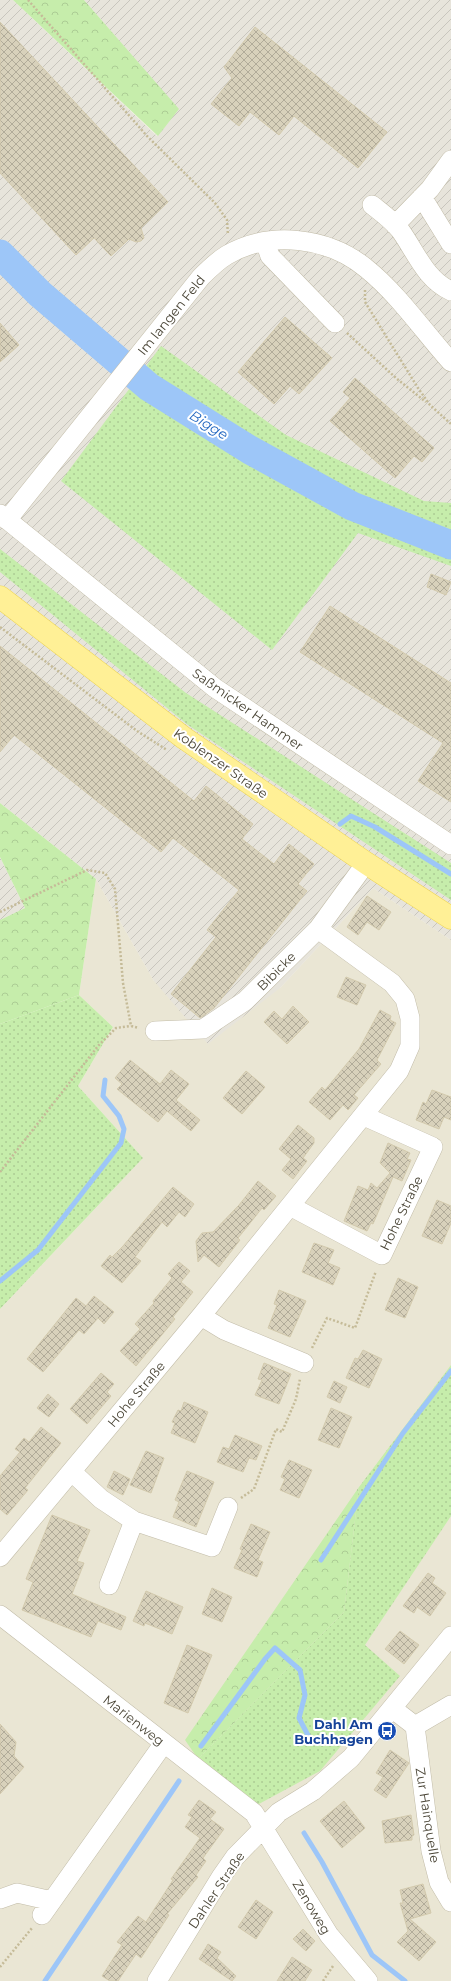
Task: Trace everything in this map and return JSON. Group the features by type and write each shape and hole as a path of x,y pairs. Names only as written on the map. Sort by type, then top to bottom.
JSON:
{"main road":[{"name":"Koblenzer Straße","path":"0,597 184,738 451,918"}],"street":[{"path":"395,225 430,189 451,160"},
{"path":"422,197 451,244"},
{"path":"372,205 395,225 427,273 436,282 451,291"},
{"name":"Im langen Feld","path":"4,517 106,397 200,277 231,253 251,245 281,239 313,243 340,252 355,260 371,273 451,362"},
{"path":"265,242 270,256 335,323"},
{"name":"Saßmicker Hammer","path":"4,517 215,688 451,845"},
{"name":"Bibicke","path":"155,1031 203,1028 245,1001 318,929 366,862"},
{"name":"Hohe Straße","path":"0,1557 201,1316 399,1072 410,1046 410,1018 404,1000 392,983 318,929"},
{"name":"Hohe Straße","path":"290,1206 382,1255 433,1147 364,1116"},
{"path":"201,1316 224,1330 304,1363"},
{"path":"72,1472 102,1499 134,1522 212,1547 228,1507"},
{"path":"109,1585 134,1522"},
{"name":"Marienweg","path":"0,1615 254,1813 264,1828"},
{"name":"Dahler Straße","path":"157,1981 221,1877 235,1857 279,1812 313,1791 352,1758 451,1636"},
{"path":"392,1709 415,1726 451,1705"},
{"name":"Zur Hainquelle","path":"415,1726 431,1850 439,1882 451,1902"},
{"path":"0,1898 17,1893 47,1908 164,1743"},
{"name":"Zenoweg","path":"264,1828 328,1936 368,1981"}],"path":[{"path":"28,0 147,136 215,203 227,220 231,253"},
{"path":"371,273 366,285 365,302 430,405"},
{"path":"335,323 396,378 451,424"},
{"path":"0,912 87,870 105,873 115,889 123,983 131,1026"},
{"path":"0,1172 98,1046 116,1028 131,1026 155,1031"},
{"path":"228,1507 254,1489 276,1429 282,1432 285,1426 296,1399 304,1363 327,1318 355,1328 382,1255"},
{"path":"0,1967 47,1908"}],"shaded area":[{"path":"0,0 13,0 157,136 178,109 84,0 451,0 451,940 373,888 280,988 208,1044 154,981 96,879 0,803"},
{"path":"0,857 25,908 0,920"},
{"path":"96,879 154,981 280,988 373,888 451,940 451,1981 0,1981 0,1309 143,1158 78,1086 113,1027 79,995"}],"green space":[{"path":"13,0 84,0 179,109 158,136"},
{"path":"161,346 286,435 424,501 451,503 451,566 358,533 272,650 61,481"},
{"path":"0,549 186,693 451,863 451,900 188,725 0,572"},
{"path":"0,803 96,879 79,995 0,1024 0,920 25,908 0,857"},
{"path":"79,995 113,1027 78,1086 143,1158 0,1309 0,1024"},
{"path":"451,1365 451,1516 365,1645 400,1676 320,1771 257,1805 198,1759 344,1612 359,1487"},
{"path":"359,1487 344,1612 198,1759 185,1740"}],"building":[{"path":"0,22 168,202 141,228 144,238 141,241 136,242 129,239 111,256 94,238 76,255 0,173"},
{"path":"255,27 387,132 358,168 294,116 279,135 250,112 239,126 211,104 232,78 224,67"},
{"path":"285,317 332,358 299,394 290,386 274,404 238,372"},
{"path":"0,323 19,345 0,362"},
{"path":"355,378 434,448 422,462 414,456 395,478 330,421 350,398 343,392"},
{"path":"431,574 451,582 446,595 427,587"},
{"path":"330,606 451,683 451,802 418,781 443,743 300,652"},
{"path":"0,646 194,801 206,786 253,824 242,839 274,864 289,844 314,864 298,884 307,891 214,1008 200,1018 171,994 216,937 207,930 239,890 173,838 161,852 14,735 0,752"},
{"path":"367,896 391,912 379,930 367,922 358,935 347,927"},
{"path":"346,977 366,985 357,1005 337,997"},
{"path":"293,1006 309,1022 287,1044 264,1022 274,1011 282,1019"},
{"path":"380,1010 391,1016 390,1020 396,1023 377,1060 381,1064 354,1095 358,1098 348,1110 343,1105 330,1120 309,1102 322,1087 325,1090 359,1049"},
{"path":"130,1060 160,1084 171,1070 189,1084 176,1100 200,1120 191,1131 167,1111 158,1122 117,1089 122,1084 115,1078"},
{"path":"246,1071 265,1087 242,1114 223,1098"},
{"path":"432,1090 451,1097 451,1120 444,1117 439,1129 416,1120 423,1102 426,1104"},
{"path":"298,1125 314,1138 314,1143 303,1158 307,1161 293,1179 282,1170 291,1159 279,1149"},
{"path":"388,1143 410,1153 407,1159 411,1160 402,1181 393,1177 373,1224 371,1223 367,1231 344,1221 358,1186 368,1190 371,1183 377,1188 390,1173 380,1163"},
{"path":"258,1181 276,1196 264,1210 262,1208 238,1238 240,1240 219,1267 204,1255 198,1262 196,1241 202,1233 213,1232 239,1205"},
{"path":"173,1187 194,1204 185,1217 179,1212 167,1227 162,1222 135,1257 141,1261 122,1283 101,1266 110,1255 112,1257 123,1246"},
{"path":"437,1200 451,1206 451,1223 442,1244 422,1236"},
{"path":"314,1243 334,1250 328,1263 340,1268 333,1285 302,1272"},
{"path":"179,1262 190,1271 181,1282 193,1292 173,1317 175,1319 136,1366 120,1351 140,1329 135,1324 154,1303 153,1301 172,1278 168,1274"},
{"path":"398,1278 418,1287 405,1318 385,1310"},
{"path":"279,1290 306,1301 290,1337 268,1328 277,1305 274,1304"},
{"path":"94,1296 114,1312 104,1324 98,1318 84,1334 79,1330 43,1372 27,1359 76,1298 86,1306"},
{"path":"363,1350 382,1359 369,1388 346,1378 355,1358 358,1359"},
{"path":"264,1363 291,1374 279,1404 255,1395 262,1380 258,1379"},
{"path":"101,1373 114,1384 107,1392 111,1396 87,1424 70,1409"},
{"path":"334,1381 347,1387 340,1403 327,1397"},
{"path":"48,1394 59,1404 49,1417 37,1408"},
{"path":"184,1402 208,1412 195,1443 171,1433 175,1423 172,1422 178,1410 181,1411"},
{"path":"331,1408 352,1417 339,1448 318,1440"},
{"path":"41,1427 61,1443 25,1488 28,1490 7,1515 0,1509 0,1476 20,1452 15,1449 24,1438 29,1442"},
{"path":"235,1435 262,1446 256,1460 249,1458 243,1472 217,1462 223,1447 229,1449"},
{"path":"146,1451 164,1458 151,1493 130,1485"},
{"path":"289,1460 312,1470 299,1498 280,1490 285,1479 281,1477"},
{"path":"114,1471 130,1479 123,1495 107,1487"},
{"path":"187,1471 214,1482 196,1527 173,1517 179,1502 175,1500"},
{"path":"52,1515 90,1530 77,1561 84,1563 72,1594 126,1617 121,1630 98,1621 91,1637 22,1610 33,1582 26,1579"},
{"path":"251,1524 270,1532 258,1560 263,1562 257,1577 234,1568 242,1550 240,1549"},
{"path":"428,1573 435,1578 432,1583 446,1593 430,1616 417,1607 414,1613 403,1606"},
{"path":"212,1588 232,1597 222,1622 202,1614"},
{"path":"146,1591 183,1607 172,1634 145,1623 144,1626 133,1621"},
{"path":"400,1631 419,1645 404,1664 385,1649"},
{"path":"187,1645 212,1655 188,1713 164,1703"},
{"path":"0,1724 16,1742 14,1756 24,1767 0,1794"},
{"path":"390,1750 409,1763 386,1798 374,1790 383,1777 376,1773"},
{"path":"199,1800 216,1812 210,1819 224,1829 203,1858 206,1861 196,1875 198,1877 167,1914 169,1915 141,1958 136,1954 118,1981 110,1981 102,1976 122,1945 117,1942 138,1916 146,1922 173,1880 171,1879 200,1838 185,1827 192,1817 188,1815"},
{"path":"344,1801 365,1828 342,1848 320,1821"},
{"path":"411,1815 414,1835 412,1836 412,1840 385,1843 382,1821"},
{"path":"423,1884 431,1913 410,1919 436,1942 419,1961 397,1942 408,1931 400,1903 403,1903 400,1890"},
{"path":"256,1900 273,1912 256,1939 238,1927"},
{"path":"303,1929 315,1941 306,1951 293,1939"},
{"path":"208,1944 221,1952 217,1958 236,1976 232,1981 199,1959"},
{"path":"292,1957 312,1970 305,1981 277,1981"}],"waterway":[{"name":"Bigge","path":"0,254 40,294 149,387 250,450 352,506 451,545"},
{"path":"340,824 351,816 375,827 451,874"},
{"path":"0,1281 38,1250 121,1143 124,1129 119,1116 103,1096 105,1080"},
{"path":"321,1560 403,1433 451,1371"},
{"path":"201,1746 265,1659 275,1648 300,1670 305,1695 299,1718 312,1743"},
{"path":"45,1981 179,1781"},
{"path":"304,1833 322,1862 372,1955 405,1981"}],"place":[{"name":"Dahl Am Buchhagen","path":"387,1731"}]}
